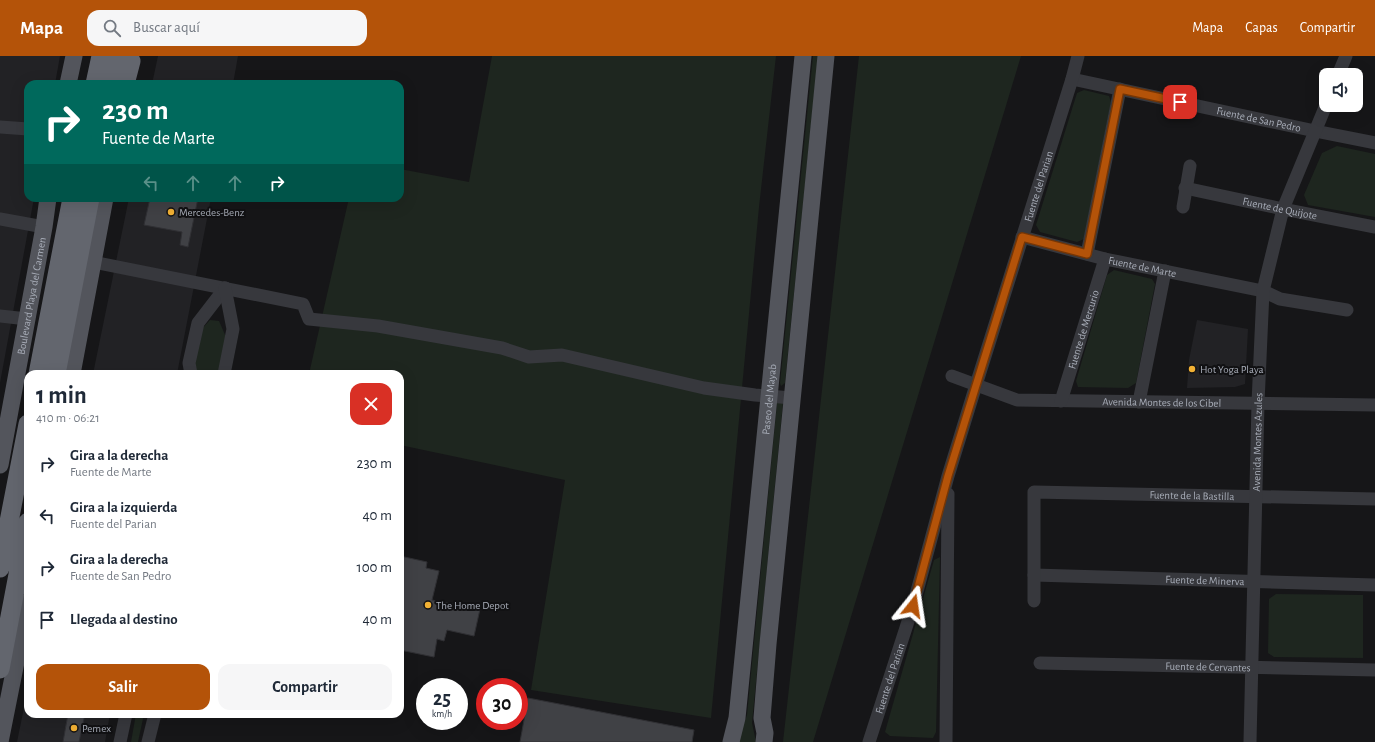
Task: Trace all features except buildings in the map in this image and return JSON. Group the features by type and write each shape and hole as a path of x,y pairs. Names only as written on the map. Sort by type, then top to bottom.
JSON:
{"highway":[{"path":"85,80 88,56"},
{"path":"96,80 101,56"},
{"path":"114,80 126,58"},
{"path":"126,58 126,80"},
{"path":"41,356 46,295 62,202"},
{"path":"39,370 71,202"},
{"path":"57,370 89,202"},
{"path":"62,342 77,302 98,202"},
{"path":"0,568 24,445"},
{"path":"0,669 24,543"}],"main road":[{"path":"69,80 74,56"},
{"name":"Paseo del Mayab","path":"731,742 737,718 804,56"},
{"name":"Paseo del Mayab","path":"764,742 765,733 762,718 768,644 826,56"},
{"name":"Boulevard Playa del Carmen","path":"0,465 5,412 27,320 47,202"},
{"path":"73,370 104,202"},
{"path":"0,742 4,703 24,619"}],"street":[{"name":"Fuente del Parian","path":"869,742 913,606 948,476 1078,56"},
{"path":"1341,68 1346,56"},
{"name":"Fuente de San Pedro","path":"1072,79 1315,131 1375,142"},
{"path":"1087,254 1120,89"},
{"name":"Avenida Montes Azules","path":"1250,742 1258,403 1263,291 1283,209 1323,112"},
{"path":"0,127 24,129"},
{"path":"1182,207 1190,166"},
{"name":"Fuente de Quijote","path":"1185,188 1283,209 1375,226"},
{"path":"0,219 44,228"},
{"name":"Fuente de Marte","path":"1022,237 1105,259 1263,291 1280,299 1346,310"},
{"name":"Fuente de Mercurio","path":"1061,401 1105,259"},
{"path":"93,262 303,304 309,320 378,326 502,348 530,357 562,355 704,388 770,397 792,398"},
{"path":"1138,402 1165,271"},
{"path":"190,370 189,363 198,323 225,288"},
{"path":"225,288 233,329 225,370"},
{"path":"0,316 27,320"},
{"name":"Avenida Montes de los Cibel","path":"952,376 1017,400 1375,405"},
{"name":"Fuente del Parian","path":"946,742 948,476"},
{"name":"Fuente de la Bastilla","path":"1034,575 1034,492 1375,499"},
{"path":"1034,575 1034,602"},
{"name":"Fuente de Minerva","path":"1034,575 1375,585"},
{"name":"Fuente de Cervantes","path":"1040,664 1375,670"},
{"path":"120,742 125,718"},
{"path":"148,742 154,718"}],"shaded area":[{"path":"0,56 60,56 56,80 24,80 24,202 33,202 0,383"},
{"path":"158,56 238,56 234,80 153,80"},
{"path":"492,56 776,56 759,207 711,718 531,690 565,480 404,446 404,370 310,370 348,202 404,202 404,170 469,182"},
{"path":"813,56 818,56 785,383 781,386 780,383"},
{"path":"859,56 1021,56 813,742 783,742"},
{"path":"1084,90 1109,96 1111,102 1084,239 1077,242 1040,232 1036,225 1077,93"},
{"path":"1337,146 1375,154 1375,217 1308,205 1304,195 1322,153"},
{"path":"128,202 210,202 178,370 94,370"},
{"path":"1114,270 1152,279 1155,284 1136,383 1128,388 1078,387 1076,381 1107,275"},
{"path":"210,320 219,321 226,337 218,370 196,370 193,363 199,332"},
{"path":"1197,320 1248,329 1245,384 1235,387 1187,388 1189,360"},
{"path":"777,403 783,403 752,723 756,742 737,742 747,715"},
{"path":"940,557 936,732 933,738 890,736 885,732 934,560"},
{"path":"1276,594 1363,595 1363,658 1274,657 1268,653 1269,599"},
{"path":"24,708 24,718 109,718 105,742 17,742"},
{"path":"135,718 143,718 138,742 131,742"}],"place":[{"name":"Mercedes-Benz","path":"171,212"},
{"name":"Hot Yoga Playa","path":"1192,369"},
{"name":"The Home Depot","path":"428,605"},
{"name":"Pemex","path":"74,728"}],"route":[{"path":"913,606 948,476 1022,237 1087,254 1120,89 1180,102"}]}
